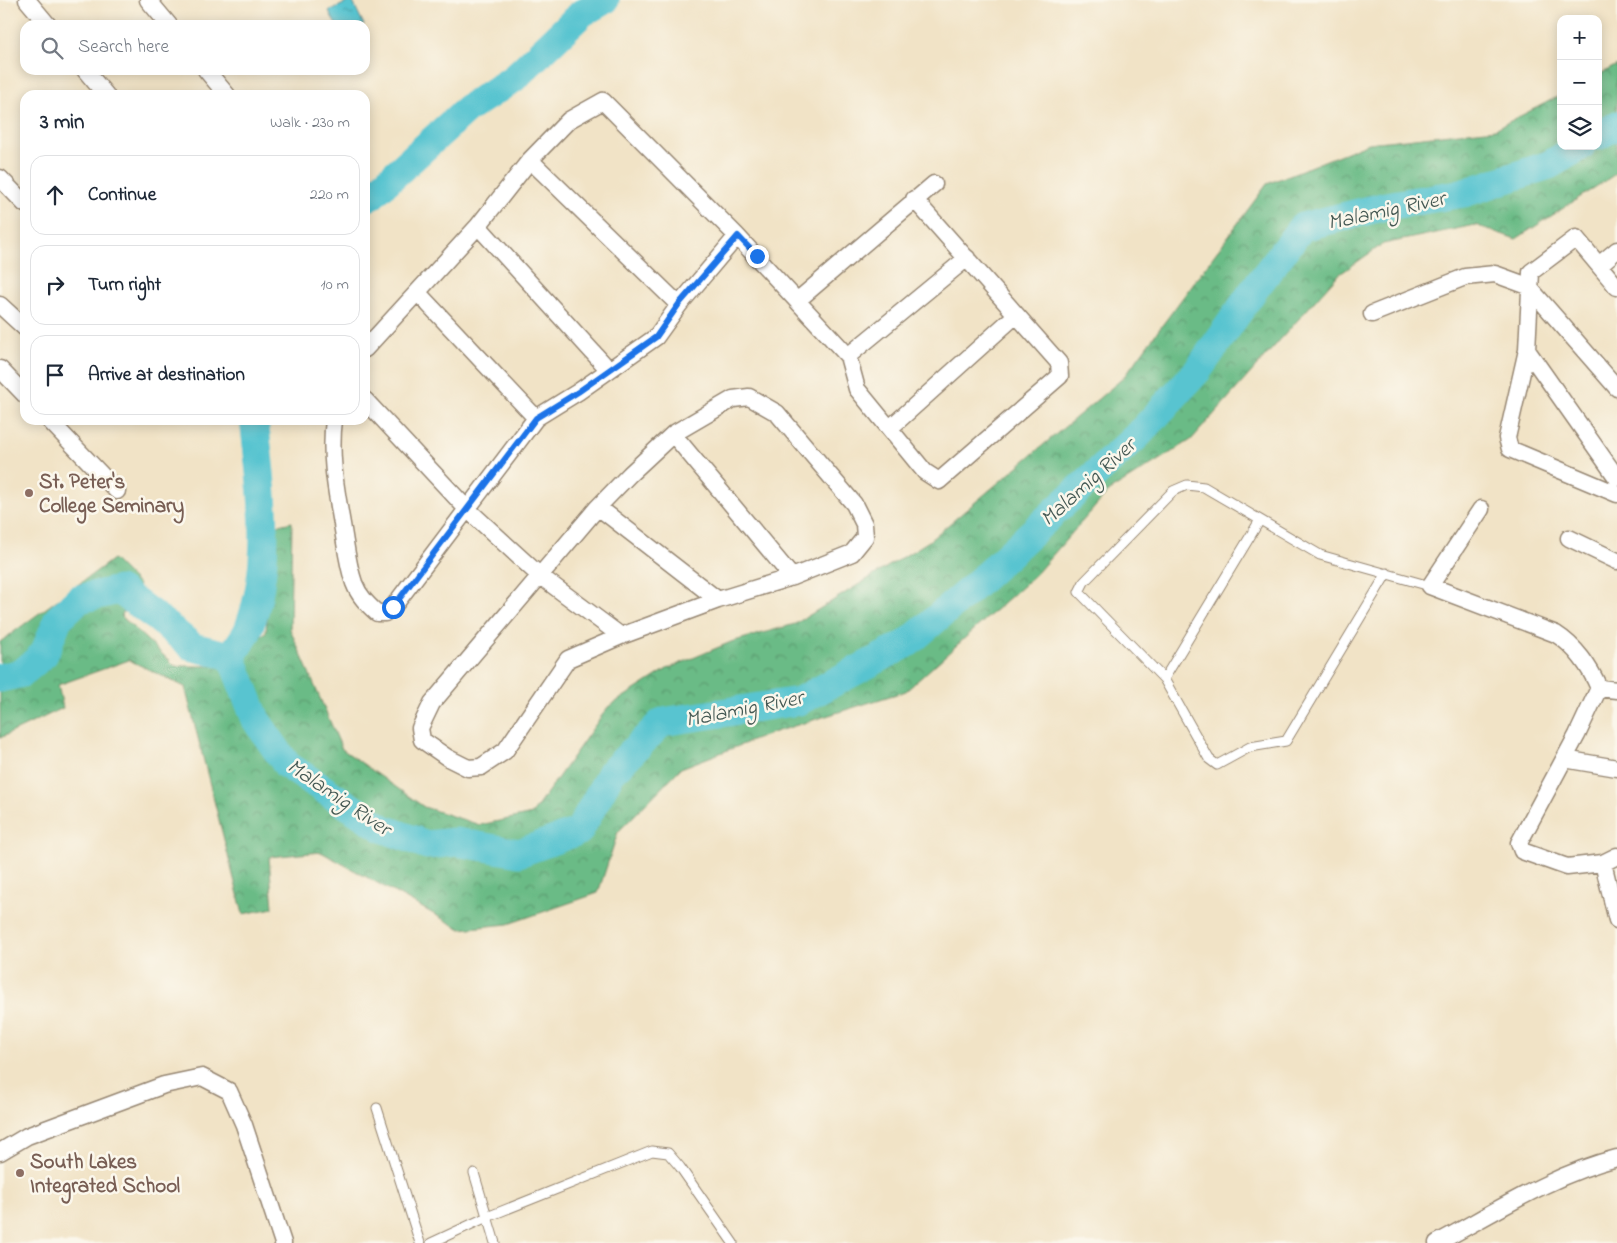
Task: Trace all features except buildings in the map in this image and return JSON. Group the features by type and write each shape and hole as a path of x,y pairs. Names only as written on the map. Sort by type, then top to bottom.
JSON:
{"street":[{"path":"27,0 44,20"},
{"path":"148,0 165,20"},
{"path":"89,75 102,90"},
{"path":"210,75 223,90"},
{"path":"370,344 478,226 530,160 569,120 604,101 738,236 848,356 857,389 925,472 939,481 1060,376 1059,363 914,200"},
{"path":"530,160 679,304"},
{"path":"0,178 20,199"},
{"path":"798,300 934,184"},
{"path":"478,226 609,370"},
{"path":"333,425 331,440 334,473 348,563 354,583 362,599 377,613 385,613 393,607 466,508 536,418 656,337 679,304 738,236"},
{"path":"1617,287 1576,238 1530,272 1527,350 1507,438 1510,449 1617,494"},
{"path":"1599,265 1617,250"},
{"path":"848,356 967,258"},
{"path":"1372,314 1465,277 1495,274 1528,286 1617,388"},
{"path":"418,293 536,418"},
{"path":"0,305 20,323"},
{"path":"890,428 1016,314"},
{"path":"1527,350 1617,478"},
{"path":"0,369 20,390"},
{"path":"749,397 777,414 848,496 864,524 865,537 852,553 792,577 718,600 621,636 568,659 505,751 481,767 468,768 448,758 422,740 420,728 432,703 598,508 673,434 733,399 749,397"},
{"path":"370,405 466,508 539,575 621,636"},
{"path":"54,425 117,491"},
{"path":"673,434 792,577"},
{"path":"598,508 718,600"},
{"path":"1481,509 1430,586 1556,634 1569,642 1593,675 1599,688"},
{"path":"1569,538 1617,561"},
{"path":"1599,688 1617,690"},
{"path":"1599,688 1519,843 1522,851 1567,867 1610,860 1617,920"},
{"path":"1564,759 1617,768"},
{"path":"0,1152 36,1133 164,1085 202,1076 229,1091 244,1126 283,1243"},
{"path":"1437,1243 1553,1181 1594,1164 1617,1158"}],"lane":[{"path":"1387,573 1286,741 1250,747 1217,765 1209,759 1164,679 1086,602 1079,592 1084,582 1173,491 1186,485 1204,487 1320,555 1387,573 1430,586"},
{"path":"1164,679 1260,520"},
{"path":"377,1108 420,1243"},
{"path":"431,1243 488,1217 652,1151 668,1153 680,1166 733,1243"},
{"path":"474,1173 495,1243"}],"green space":[{"path":"1617,65 1617,173 1516,239 1475,225 1383,244 1337,276 1191,440 1109,491 1036,574 906,691 775,732 681,768 618,832 598,893 508,924 461,929 321,852 269,857 273,908 243,914 185,687 129,660 58,685 63,708 0,738 0,642 113,559 139,585 121,616 175,666 225,666 266,632 274,526 292,522 290,629 342,749 424,807 480,825 532,814 608,707 667,669 731,642 795,624 929,541 1123,378 1267,184 1369,143 1495,129 1557,97 1557,150 1602,150 1602,73"}],"water":[{"path":"352,0 362,20 334,20 329,11"}],"waterway":[{"path":"370,196 467,109 513,79 582,13 605,0"},
{"name":"Malamig River","path":"1602,134 1617,125"},
{"name":"Malamig River","path":"231,656 256,720 287,765 382,828 427,845 456,842 519,853 579,831 611,773 662,722 799,701 908,643 972,588 1139,434 1198,370 1253,291 1302,227 1386,206 1464,193 1549,165 1574,150"},
{"path":"231,656 248,630 256,605 261,579 264,526 255,425"},
{"name":"Malamig River","path":"0,678 22,673 44,654 58,619 79,599 119,590 193,647 231,656"}],"place":[{"name":"St. Peter's College Seminary","path":"29,493"},
{"name":"South Lakes Integrated School","path":"20,1173"}],"route":[{"path":"393,607 466,508 536,418 578,392 656,337 679,304 738,236 757,256"}]}
